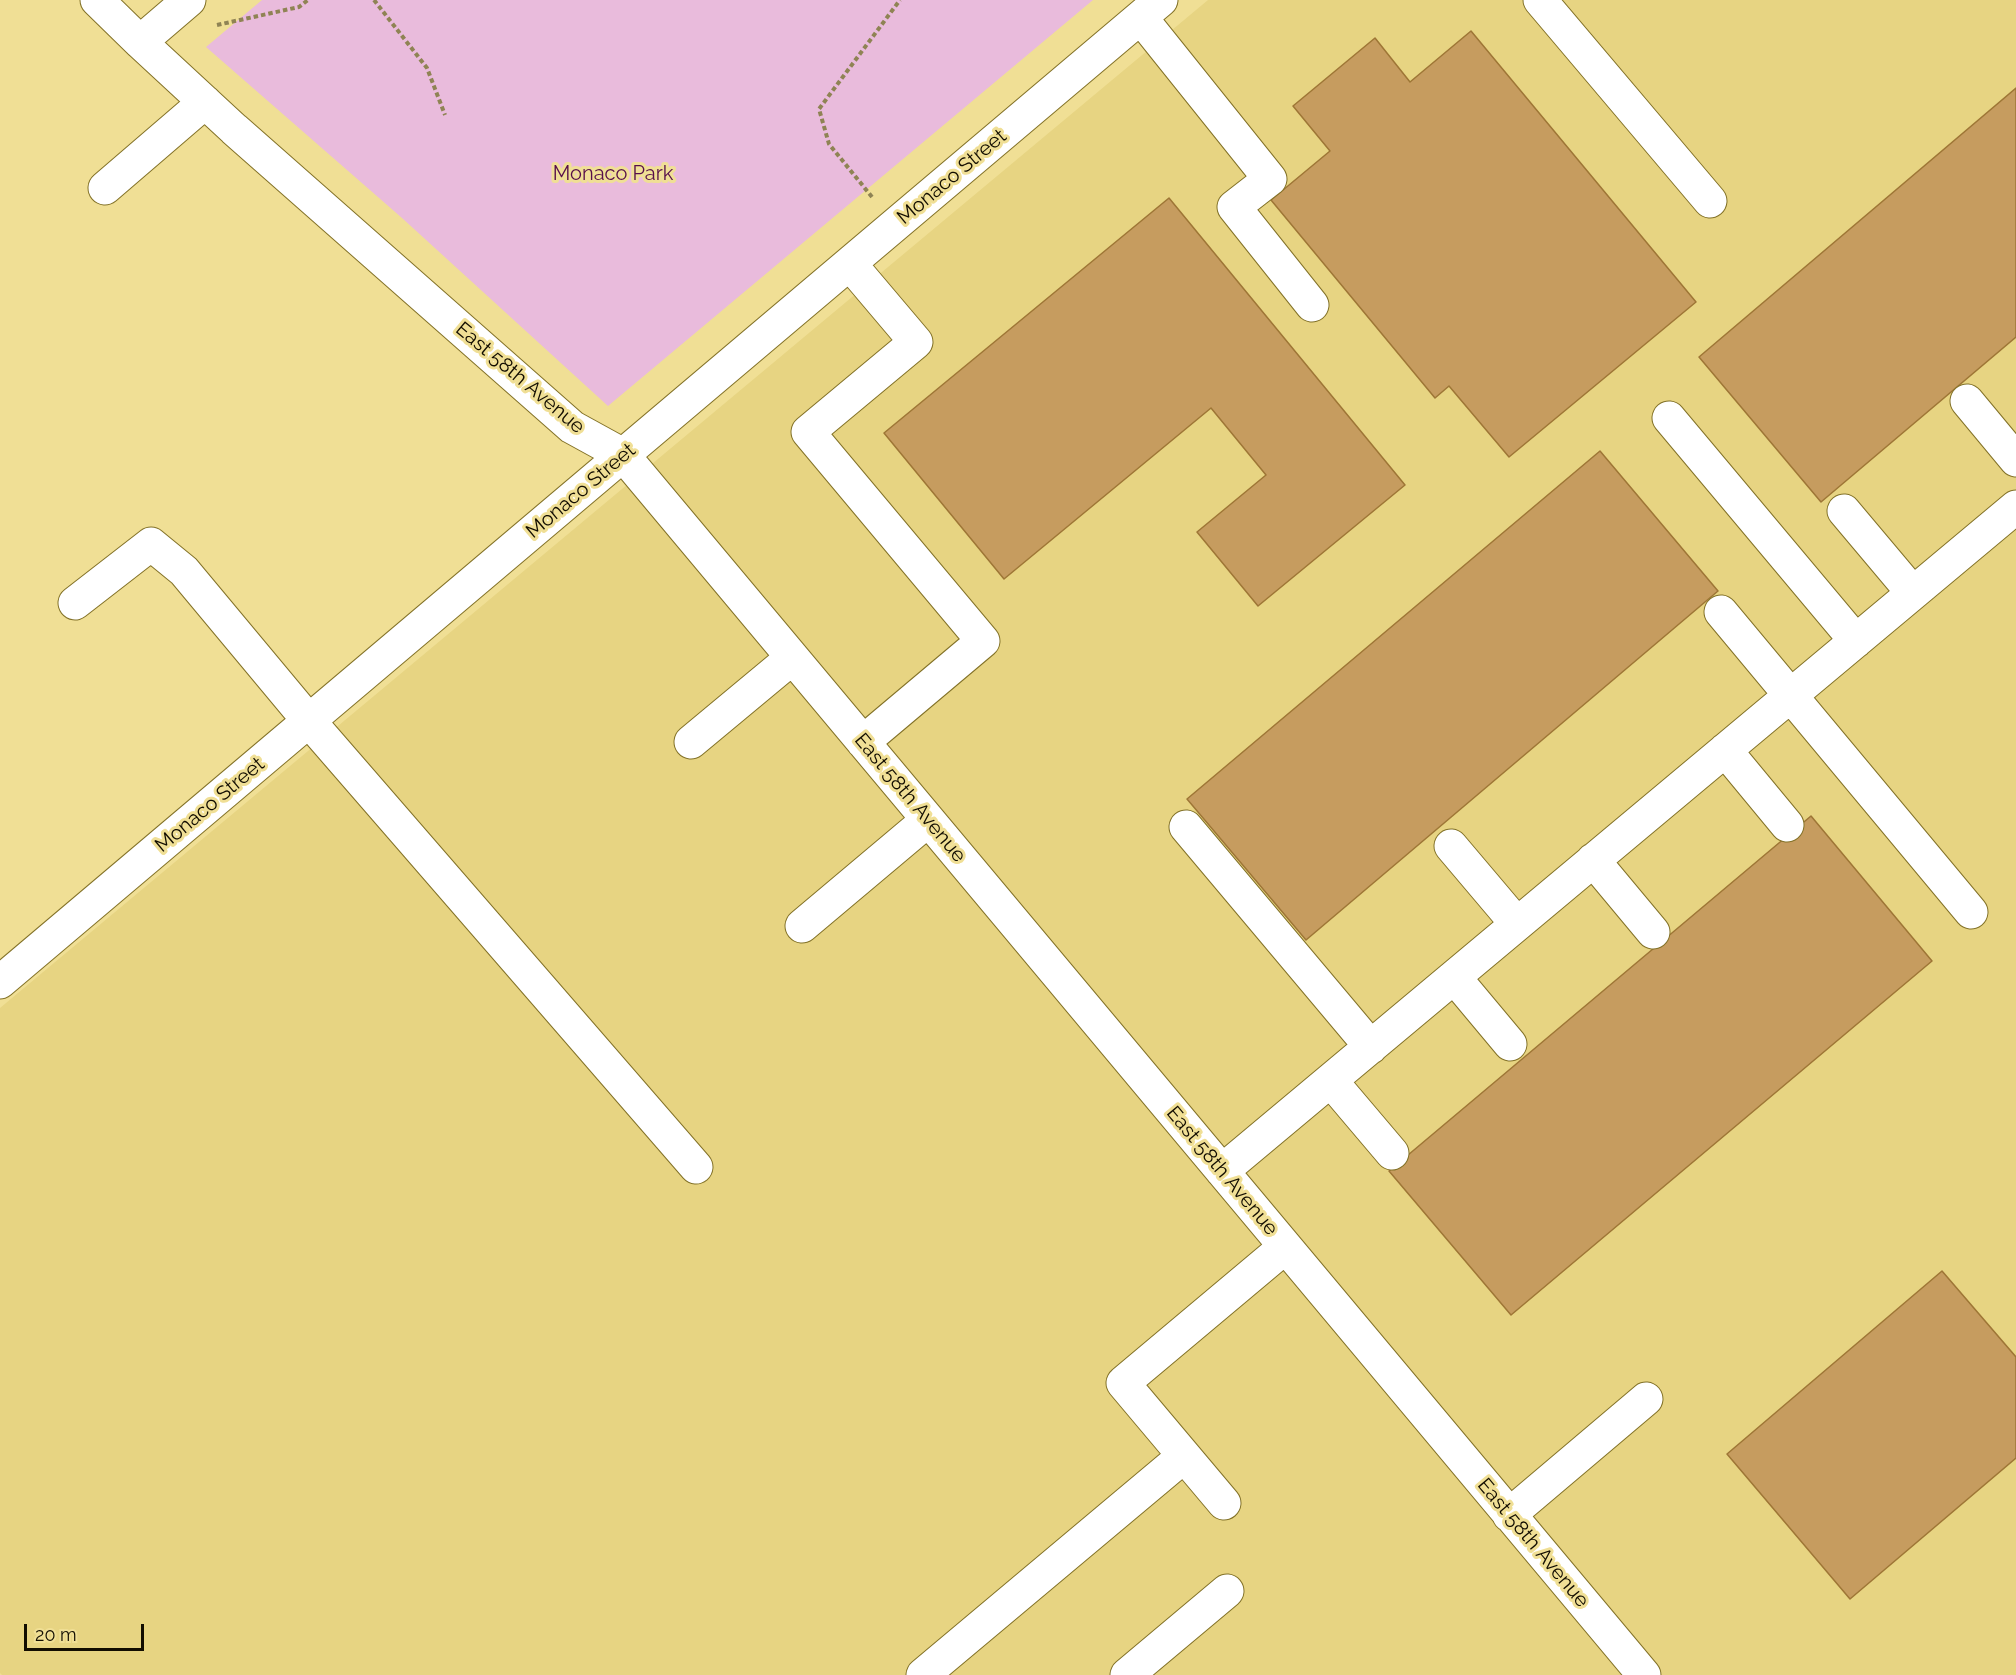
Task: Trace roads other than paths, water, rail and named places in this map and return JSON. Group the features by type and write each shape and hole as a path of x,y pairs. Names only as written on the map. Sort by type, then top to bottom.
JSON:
{"street":[{"name":"East 58th Avenue","path":"97,0 205,102 572,426 623,455 1644,1675"},
{"path":"140,42 189,0"},
{"path":"1540,0 1710,201"},
{"path":"1151,9 1270,179 1234,207 1312,305"},
{"name":"Monaco Street","path":"0,982 1151,9"},
{"path":"105,188 205,102"},
{"path":"850,264 916,342 808,432 983,641 862,742"},
{"path":"1967,401 2016,459"},
{"path":"1669,418 1856,641"},
{"path":"1222,1171 2016,507"},
{"path":"1844,511 1913,593"},
{"path":"75,603 151,544 184,571 309,721 696,1167"},
{"path":"1721,612 1971,912"},
{"path":"690,742 792,658"},
{"path":"1725,750 1787,825"},
{"path":"802,926 928,820"},
{"path":"1186,827 1371,1047"},
{"path":"1451,846 1517,924"},
{"path":"1593,860 1653,932"},
{"path":"1454,977 1510,1044"},
{"path":"1331,1081 1392,1153"},
{"path":"1224,1503 1123,1383 1286,1247"},
{"path":"1509,1515 1646,1399"},
{"path":"923,1675 1184,1456"},
{"path":"1127,1675 1227,1591"}],"park label":[{"name":"Monaco Park","path":"613,174"}]}
